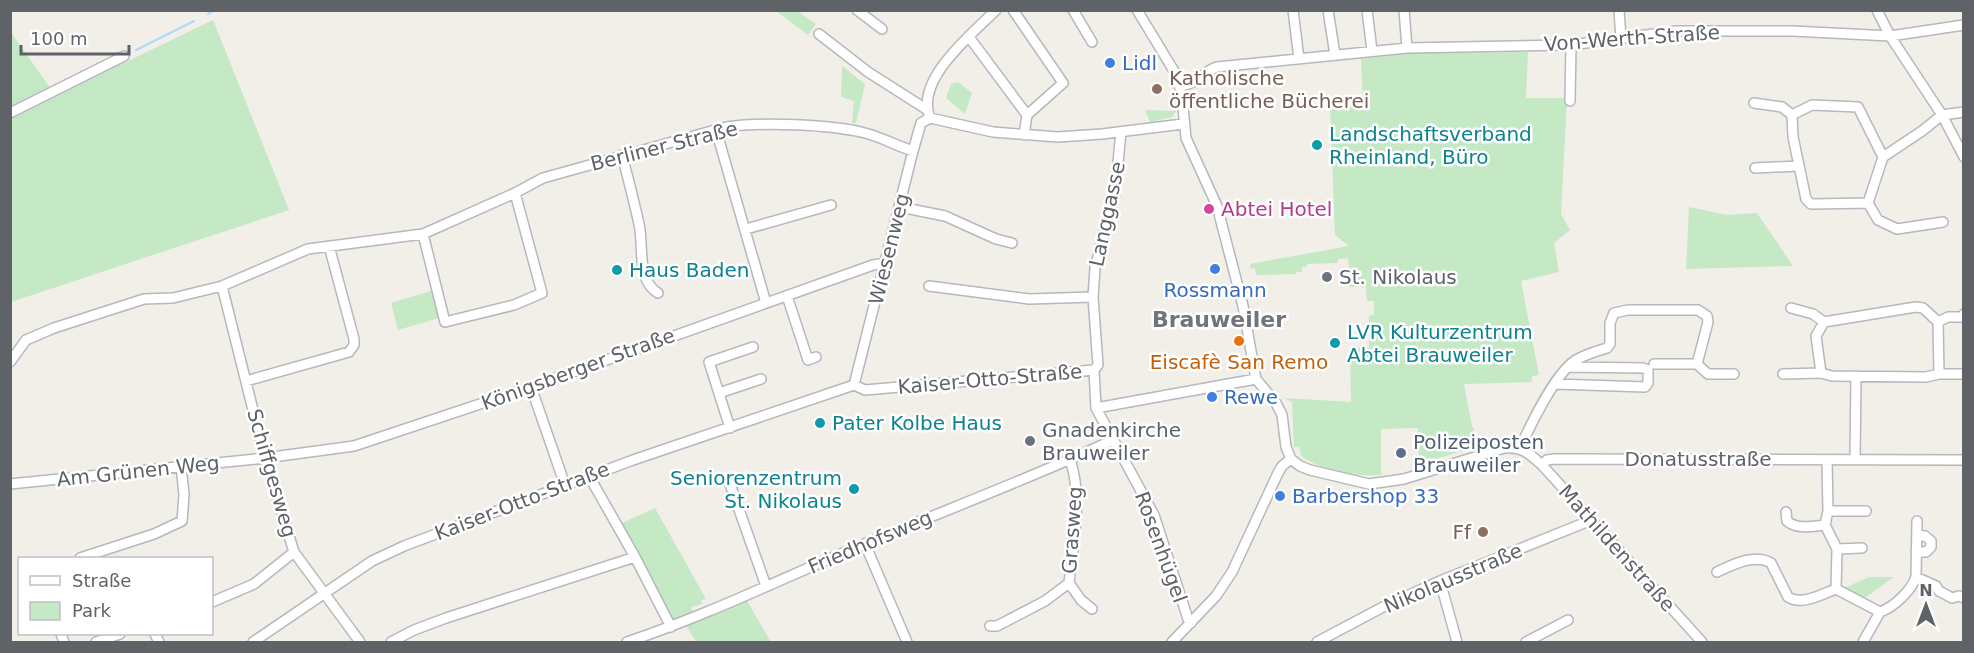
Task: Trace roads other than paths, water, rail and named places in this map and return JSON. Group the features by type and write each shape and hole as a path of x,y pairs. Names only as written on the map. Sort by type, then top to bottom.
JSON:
{"street":[{"path":"857,10 882,29"},
{"name":"Wiesenweg","path":"854,385 913,151 921,123 928,114 928,95 933,82 955,50 996,10"},
{"path":"1013,10 1063,83 1027,115 1024,135"},
{"path":"1073,10 1092,42"},
{"path":"1137,10 1174,70 1180,87 1183,124 1188,145 1217,206 1243,306 1256,379 1276,403 1282,415 1286,447 1291,459 1300,466 1369,483 1404,479 1504,448 1520,448 1555,384 1575,361 1607,348 1610,344 1610,323 1614,313 1628,310 1698,310 1707,316 1708,322 1697,364"},
{"path":"1293,10 1299,59"},
{"path":"1328,10 1335,55"},
{"path":"1367,10 1372,51"},
{"path":"1404,10 1407,48"},
{"path":"1619,10 1622,39"},
{"path":"1877,10 1890,36 1942,115 1964,157"},
{"name":"Von-Werth-Straße","path":"1180,87 1199,80 1208,71 1217,67 1407,48 1571,45 1676,31 1793,31 1890,36 1964,25"},
{"path":"819,34 928,114 993,132 1058,137 1183,124"},
{"path":"969,37 1027,115"},
{"path":"1570,101 1571,45"},
{"path":"10,113 124,56"},
{"path":"1754,103 1782,107 1792,115 1793,137 1806,199 1811,204 1868,203"},
{"path":"1792,115 1812,105 1858,107 1883,157"},
{"path":"1943,222 1897,229 1878,220 1868,203 1883,157 1923,131 1942,115 1964,112"},
{"name":"Berliner Straße","path":"10,362 26,340 54,328 144,299 173,298 222,286 308,249 423,234 543,178 716,130 742,125 823,128 867,134 913,151"},
{"path":"716,130 766,303"},
{"name":"Langgasse","path":"1094,370 1098,365 1093,297 1095,268 1115,192 1121,132"},
{"path":"622,155 642,237 641,257 650,288 658,293"},
{"path":"1755,168 1799,166"},
{"path":"423,234 445,322 514,305 542,293 515,193"},
{"path":"746,229 831,205"},
{"path":"900,207 945,216 996,239 1012,243"},
{"path":"246,381 349,352 354,345 329,246"},
{"name":"Königsberger Straße","path":"265,458 354,446 886,263"},
{"name":"Schiffgesweg","path":"222,286 265,458 294,552 360,642"},
{"path":"929,286 1029,298 1093,297"},
{"path":"787,296 808,360 816,357"},
{"path":"1791,308 1813,314 1824,322 1916,306 1923,308 1938,322 1939,374"},
{"path":"1938,322 1948,317 1962,317 1964,314"},
{"path":"1821,374 1816,342 1818,331 1824,322"},
{"path":"730,428 709,362 753,347"},
{"path":"1654,364 1697,364 1708,374 1734,374"},
{"path":"1555,384 1645,387 1648,383 1648,370 1643,368 1570,367"},
{"path":"1567,385 1570,367"},
{"name":"Kaiser-Otto-Straße","path":"253,642 372,561 404,546 660,450 854,385 865,390 1094,370 1096,408 1256,379"},
{"path":"1784,374 1926,377 1939,374 1964,374"},
{"path":"1855,459 1856,376"},
{"path":"719,393 761,379"},
{"path":"531,387 565,485"},
{"name":"Rosenhügel","path":"1096,408 1154,514 1191,623"},
{"name":"Friedhofsweg","path":"627,642 671,627 1113,440"},
{"name":"Mathildenstraße","path":"1520,448 1527,451 1542,465 1702,642"},
{"name":"Am Grünen Weg","path":"10,484 265,458"},
{"path":"1174,642 1216,596 1232,572 1278,473 1282,466 1291,459"},
{"name":"Donatusstraße","path":"1542,465 1547,460 1554,459 1964,460"},
{"name":"Grasweg","path":"990,626 997,626 1045,601 1069,583 1074,540 1076,476 1070,460"},
{"path":"1827,460 1828,511 1825,525 1837,549 1836,589"},
{"path":"83,557 154,534 182,521 184,495 181,465"},
{"path":"589,476 671,627"},
{"path":"730,484 766,586"},
{"path":"1828,511 1866,511"},
{"path":"1786,512 1787,521 1791,525 1825,525"},
{"name":"Nikolausstraße","path":"1317,642 1383,607 1440,581 1590,519"},
{"path":"1863,642 1880,612 1889,609 1914,584 1917,521"},
{"path":"1916,552 1926,552 1931,547 1931,541 1925,536 1917,535"},
{"path":"866,544 907,642"},
{"path":"1837,549 1862,548"},
{"path":"213,602 255,584 294,552"},
{"path":"391,642 446,618 635,557"},
{"path":"1717,572 1734,564 1758,559 1767,560 1771,563 1788,597 1793,600 1800,601 1836,589 1880,612"},
{"path":"1916,577 1936,586 1939,591 1952,598 1959,596 1964,598"},
{"path":"1440,581 1457,642"},
{"path":"1069,583 1081,600 1092,609"},
{"path":"1526,642 1568,620"},
{"path":"96,642 115,635"}],"waterway":[{"path":"208,14 215,10"},
{"path":"136,50 194,21"},
{"path":"105,71 125,61"},
{"path":"78,84 98,74"}],"place":[{"name":"Lidl","path":"1110,63"},
{"name":"Katholische öffentliche Bücherei","path":"1157,89"},
{"name":"Landschaftsverband Rheinland, Büro","path":"1317,145"},
{"name":"Abtei Hotel","path":"1209,209"},
{"name":"Rossmann","path":"1215,269"},
{"name":"Haus Baden","path":"617,270"},
{"name":"St. Nikolaus","path":"1327,277"},
{"name":"Eiscafè San Remo","path":"1239,341"},
{"name":"LVR Kulturzentrum Abtei Brauweiler","path":"1335,343"},
{"name":"Rewe","path":"1212,397"},
{"name":"Pater Kolbe Haus","path":"820,423"},
{"name":"Gnadenkirche Brauweiler","path":"1030,441"},
{"name":"Polizeiposten Brauweiler","path":"1401,453"},
{"name":"Seniorenzentrum St. Nikolaus","path":"854,489"},
{"name":"Barbershop 33","path":"1280,496"},
{"name":"Ff","path":"1483,532"}],"district":[{"name":"Brauweiler","path":"1219,319"}]}
